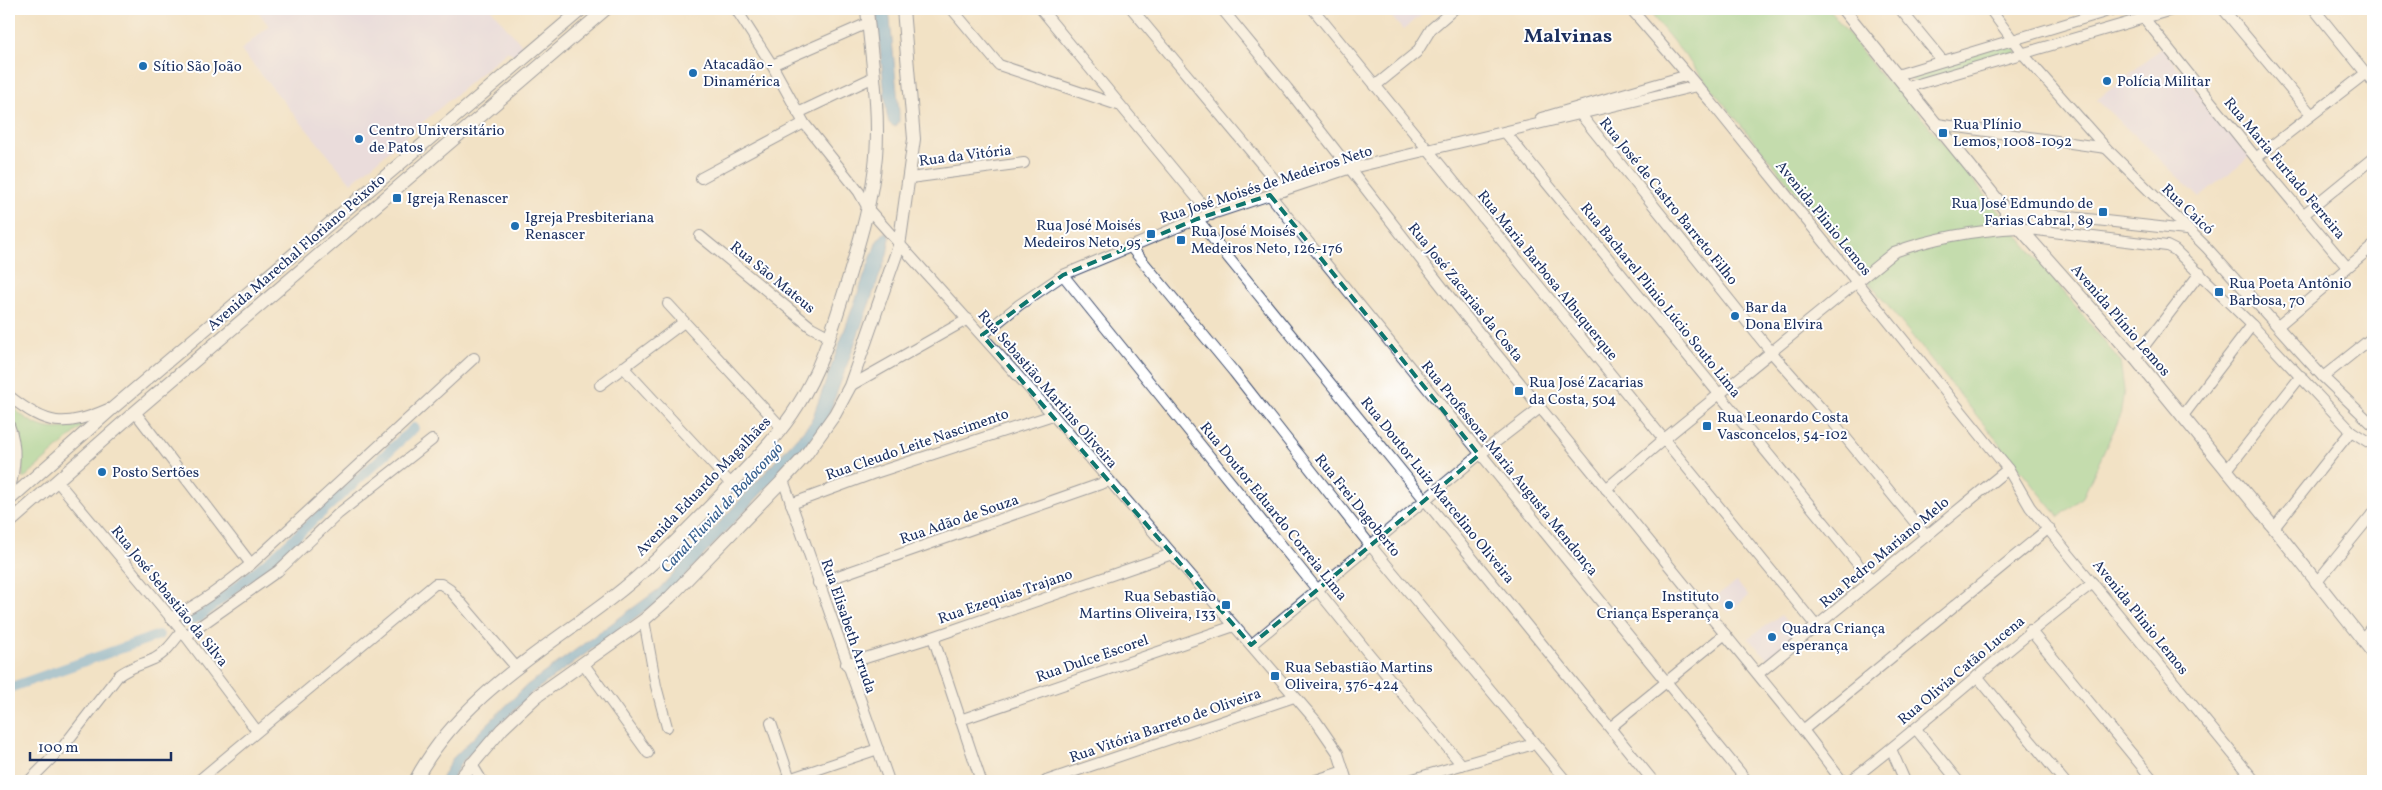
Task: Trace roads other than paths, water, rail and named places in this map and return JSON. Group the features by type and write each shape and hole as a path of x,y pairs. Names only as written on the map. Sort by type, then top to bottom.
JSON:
{"main road":[{"name":"Avenida Marechal Floriano Peixoto","path":"9,500 114,407 582,9"},
{"name":"Avenida Marechal Floriano Peixoto","path":"9,523 135,412 606,9"},
{"name":"Avenida Eduardo Magalhães","path":"415,781 442,740 472,707 516,667 630,584 666,552 782,428 814,376 830,337 869,210 876,154 874,77 867,9"},
{"path":"458,781 471,763 502,729 537,696 644,620 698,569 783,480 823,432 850,386 899,246 910,178 914,139 902,9"},
{"name":"Avenida Plínio Lemos","path":"1843,9 1908,87 2020,228 2135,358 2373,653"}],"street":[{"name":"Rua Sebastião Martins Oliveira","path":"736,9 772,65 804,123 858,192 869,210 899,246 968,319 1053,414 1108,481 1252,645 1330,740 1345,776"},
{"path":"952,9 998,65 1119,105"},
{"path":"1041,9 1211,215"},
{"path":"1132,9 1284,191"},
{"name":"Rua José Zacarias da Costa","path":"1222,9 1287,88 1348,169 1540,408 1758,674 1842,781"},
{"name":"Rua Maria Barbosa Albuquerque","path":"1313,9 1817,627"},
{"path":"1375,86 1417,52 1431,30 1454,9"},
{"name":"Avenida Plinio Lemos","path":"1631,9 1698,86 1858,283 2008,469 2030,507 2255,781"},
{"path":"1900,9 1942,60"},
{"name":"Rua Caicó","path":"1990,9 2023,54 2106,148 2186,230 2207,248 2323,377 2373,425"},
{"path":"1898,75 2013,38 2114,9"},
{"path":"1908,87 2175,9"},
{"path":"2223,9 2311,114"},
{"path":"2314,9 2373,82"},
{"name":"Rua Maria Furtado Ferreira","path":"2144,18 2256,158 2347,267"},
{"path":"772,65 868,24"},
{"path":"2256,158 2366,73"},
{"path":"1427,151 1688,75"},
{"path":"798,113 874,77"},
{"name":"Rua José Moisés de Medeiros Neto","path":"982,335 1019,305 1063,275 1197,219 1348,169 1698,86"},
{"name":"Rua José de Castro Barreto Filho","path":"1581,115 1772,353 1833,422 1926,536"},
{"path":"701,178 804,123"},
{"path":"1937,124 2106,148"},
{"name":"Rua Bacharel Plinio Lúcio Souto Lima","path":"1505,132 1871,580"},
{"path":"2303,215 2373,158"},
{"name":"Rua da Vitória","path":"910,178 1024,163"},
{"name":"Rua Professora Maria Augusta Mendonça","path":"1270,195 1479,455 1747,781"},
{"path":"1999,229 2007,210 2186,230"},
{"name":"Rua Doutor Luiz Marcelino Oliveira","path":"1197,219 1611,726 1653,781"},
{"path":"1606,489 1663,440 1858,283 1878,263 1894,252 1915,244 1999,229 2020,228 2167,246 2183,256 2252,325 2351,431 2373,445"},
{"name":"Rua São Mateus","path":"700,236 811,327 830,337"},
{"name":"Rua Frei Dagoberto","path":"1130,246 1234,372 1370,545 1566,781"},
{"path":"2278,326 2373,246"},
{"path":"2135,358 2200,273"},
{"name":"Rua Doutor Eduardo Correia Lima","path":"1063,275 1370,655 1462,765"},
{"path":"668,304 782,428"},
{"path":"850,386 968,319"},
{"path":"600,384 684,322"},
{"path":"2182,417 2252,325"},
{"path":"2323,377 2373,337"},
{"path":"170,618 190,609 218,591 251,564 474,358"},
{"path":"623,367 731,484"},
{"path":"2226,471 2301,376"},
{"path":"9,396 28,411 57,422 74,422 114,407"},
{"path":"1252,645 1479,455 1540,408"},
{"path":"135,412 251,564"},
{"name":"Rua Cleudo Leite Nascimento","path":"791,504 872,474 1053,414"},
{"path":"9,425 16,455 9,493"},
{"path":"2274,528 2351,431"},
{"path":"29,781 62,748 118,676 126,669 155,658 184,634 278,571 338,514 432,440"},
{"name":"Rua Pedro Mariano Melo","path":"1758,674 2008,469"},
{"name":"Rua Elisabeth Arruda","path":"783,480 888,781"},
{"name":"Rua José Sebastião da Silva","path":"57,481 184,634 257,731"},
{"name":"Rua Adão de Souza","path":"818,583 1108,481"},
{"path":"2316,583 2373,512"},
{"path":"1803,730 2049,528"},
{"name":"Rua Ezequias Trajano","path":"846,664 933,637 1172,554"},
{"name":"Rua Olivia Catão Lucena","path":"1850,781 1916,729 2030,630 2093,583"},
{"path":"198,781 429,587 441,584 457,598 516,667"},
{"path":"644,620 656,686 667,727"},
{"path":"2362,640 2373,625"},
{"name":"Rua Dulce Escorel","path":"960,720 1234,626"},
{"path":"2030,630 2154,781"},
{"path":"1611,726 1667,683 1725,634"},
{"path":"933,637 981,781"},
{"path":"583,663 648,753"},
{"path":"1977,676 2064,781"},
{"name":"Rua Vitória Barreto de Oliveira","path":"1046,781 1294,698"},
{"path":"771,723 786,780 878,749"},
{"path":"1916,729 1958,781"},
{"path":"1406,781 1534,744"},
{"path":"1891,749 1905,781"},
{"path":"471,763 482,781"},
{"path":"408,781 422,768"},
{"path":"1313,781 1345,776"}],"water":[{"path":"876,9 889,9 899,113 899,122 895,127 889,123 887,115"},
{"path":"886,231 890,238 887,255 825,425 668,594 533,692 461,763 451,781 440,781 452,759 526,686 659,589 811,422 877,241"}],"waterway":[{"path":"187,621 201,616 280,551 414,428"},
{"path":"9,688 159,635"}],"place":[{"name":"Sítio São João","path":"143,66"},
{"name":"Atacadão - Dinamérica","path":"693,73"},
{"name":"Polícia Militar","path":"2107,81"},
{"name":"Rua Plínio Lemos, 1008-1092","path":"1943,133"},
{"name":"Centro Universitário de Patos","path":"359,139"},
{"name":"Igreja Renascer","path":"397,198"},
{"name":"Rua José Edmundo de Farias Cabral, 89","path":"2103,212"},
{"name":"Igreja Presbiteriana Renascer","path":"515,226"},
{"name":"Rua José Moisés Medeiros Neto, 95","path":"1151,234"},
{"name":"Rua José Moisés Medeiros Neto, 126-176","path":"1181,240"},
{"name":"Rua Poeta Antônio Barbosa, 70","path":"2219,292"},
{"name":"Bar da Dona Elvira","path":"1735,316"},
{"name":"Rua José Zacarias da Costa, 504","path":"1519,391"},
{"name":"Rua Leonardo Costa Vasconcelos, 54-102","path":"1707,426"},
{"name":"Posto Sertões","path":"102,472"},
{"name":"Rua Sebastião Martins Oliveira, 133","path":"1226,605"},
{"name":"Instituto Criança Esperança","path":"1729,605"},
{"name":"Quadra Criança esperança","path":"1772,637"},
{"name":"Rua Sebastião Martins Oliveira, 376-424","path":"1275,676"}],"district":[{"name":"Malvinas","path":"1568,35"}],"water label":[{"name":"Canal Fluvial de Bodocongó","path":"721,507"}]}
